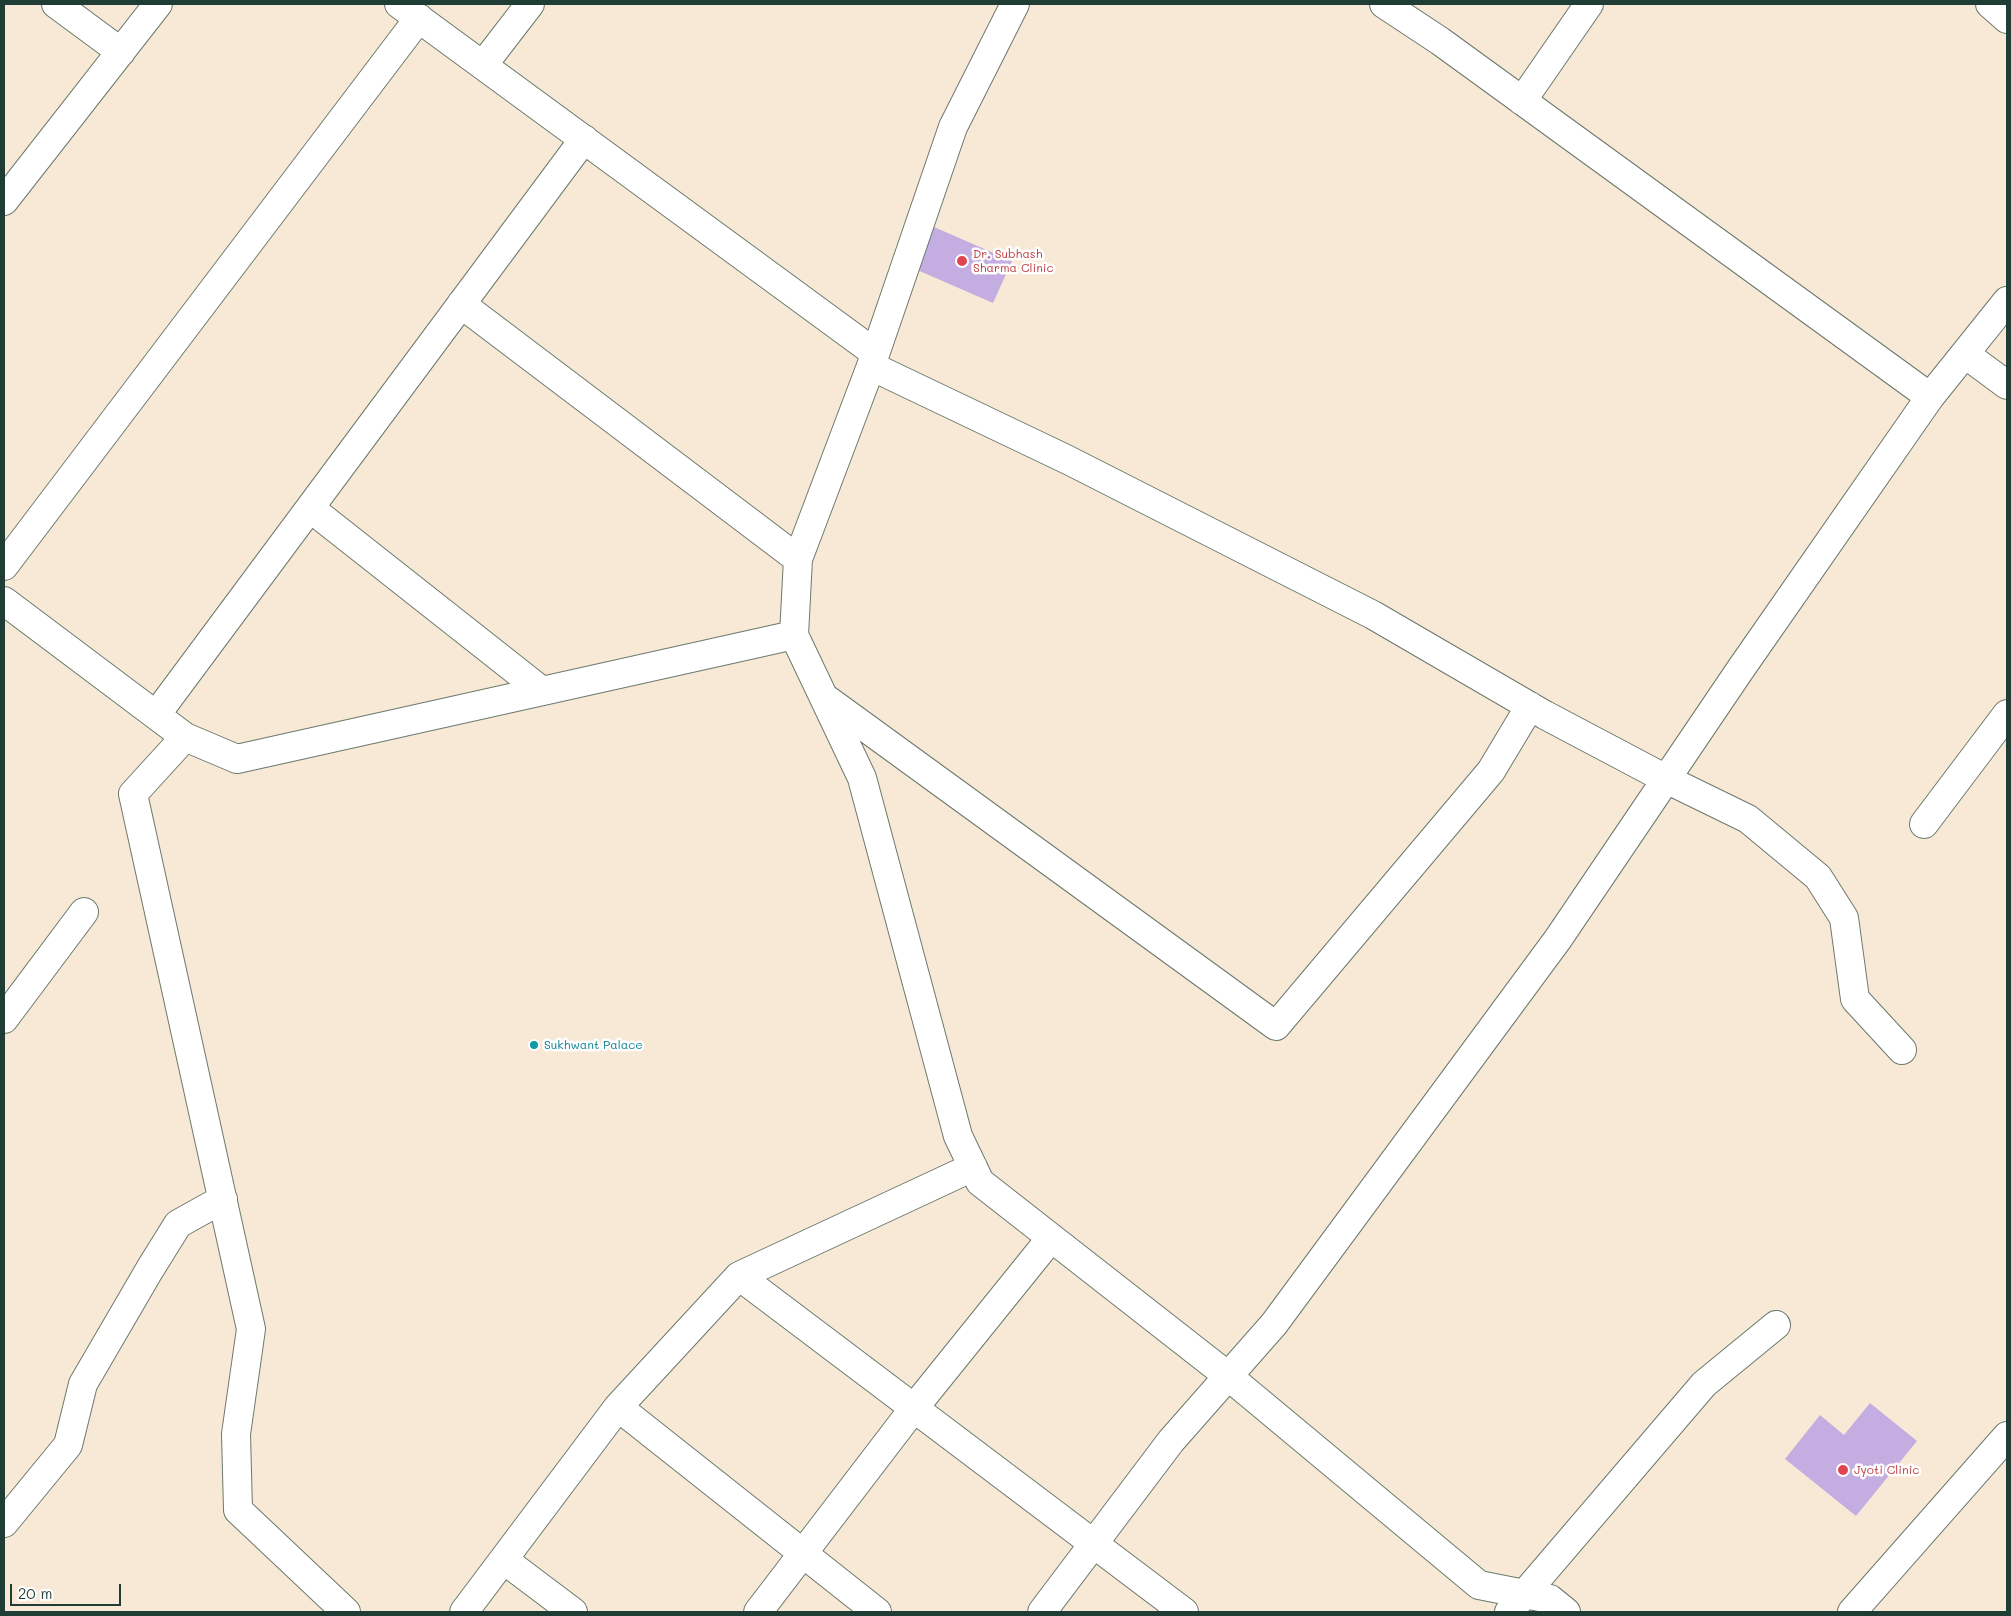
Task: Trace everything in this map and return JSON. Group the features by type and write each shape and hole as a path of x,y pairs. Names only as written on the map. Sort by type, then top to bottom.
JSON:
{"street":[{"path":"56,4 121,52"},
{"path":"4,201 158,4"},
{"path":"483,65 530,4"},
{"path":"1015,4 953,127 873,360 798,559 794,635 862,778 958,1136 980,1182 1228,1376 1479,1585 1516,1603 1550,1599 1566,1612"},
{"path":"1384,4 1522,100 1930,397"},
{"path":"1522,100 1589,4"},
{"path":"1990,4 2007,19"},
{"path":"4,566 409,11 584,140 873,360 1373,615 1530,706 1666,779 1748,819 1818,877 1844,918 1855,999 1902,1050"},
{"path":"156,715 584,140"},
{"path":"1042,1612 1171,1441 1274,1324 1558,939 1930,397 2007,301"},
{"path":"461,304 798,559"},
{"path":"1965,354 2007,385"},
{"path":"310,508 542,691"},
{"path":"4,601 185,737 238,759 794,635"},
{"path":"824,697 1276,1026 1491,771 1530,706"},
{"path":"1924,824 2007,716"},
{"path":"185,737 132,794 251,1329 236,1434 238,1510 281,1553 346,1612"},
{"path":"4,1019 84,912"},
{"path":"464,1612 618,1407 739,1276 973,1167"},
{"path":"4,1523 68,1445 83,1384 178,1224 223,1199"},
{"path":"758,1612 914,1408 1051,1238"},
{"path":"739,1276 1184,1612"},
{"path":"1516,1603 1704,1384 1776,1325"},
{"path":"618,1407 878,1612"},
{"path":"1852,1612 2007,1436"},
{"path":"504,1560 573,1612"}],"building":[{"path":"934,227 1012,261 993,303 915,269"},
{"path":"1870,1403 1917,1441 1856,1516 1785,1459 1820,1415 1844,1435"}],"place":[{"name":"Dr. Subhash Sharma Clinic","path":"962,261"},
{"name":"Sukhwant Palace","path":"534,1045"},
{"name":"Jyoti Clinic","path":"1843,1470"}]}
